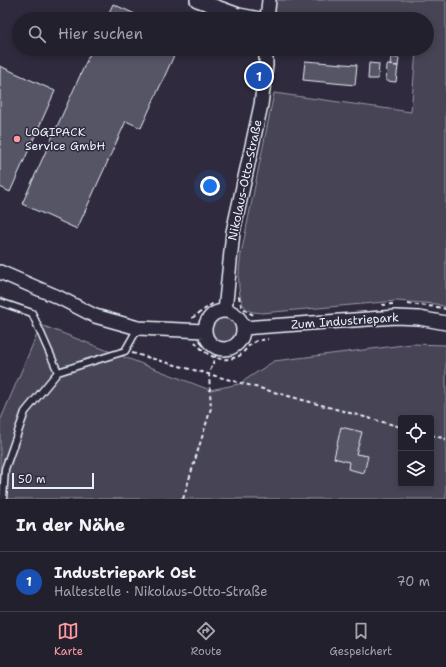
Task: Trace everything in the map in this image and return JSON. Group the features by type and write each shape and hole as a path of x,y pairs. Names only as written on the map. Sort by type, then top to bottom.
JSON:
{"street":[{"path":"197,0 212,3 232,12"},
{"path":"268,12 269,0"},
{"name":"Nikolaus-Otto-Straße","path":"226,306 233,232 261,105 266,56"},
{"path":"0,272 60,298 95,316 138,328 205,330"},
{"path":"226,306 237,316 243,328 242,336 235,346 216,353 214,347 207,340 205,330 207,322 212,315 221,312 226,306"},
{"name":"Zum Industriepark","path":"243,328 396,317 419,318 446,322"}],"lane":[{"path":"0,302 32,313 58,372"},
{"path":"3,499 5,469 25,412 58,372 125,351 138,328"}],"path":[{"path":"240,301 226,306 214,302 190,320 190,330 194,341 202,350 216,353 227,359 240,355 253,342 268,339"},
{"path":"125,351 398,426"},
{"path":"183,499 211,408 209,374 216,353"},
{"path":"434,436 446,439"}],"shaded area":[{"path":"269,0 446,0 446,307 436,304 396,301 262,313 250,311 243,305 239,291 239,267 274,93 411,112 416,56 434,56 434,12 268,12"},
{"path":"224,318 229,319 235,325 235,335 229,341 224,342 219,341 213,335 212,330 213,325 219,319"},
{"path":"41,325 210,390 239,384 274,361 412,344 446,345 446,499 0,499 0,421"}],"building":[{"path":"113,4 131,12 109,12"},
{"path":"89,56 174,56 141,128 126,121 77,229 22,204"},
{"path":"391,57 399,58 398,66 390,65"},
{"path":"305,61 357,65 355,85 303,80"},
{"path":"369,63 379,64 378,79 368,79"},
{"path":"387,65 398,66 396,82 386,81"},
{"name":"LOGIPACK Service GmbH","path":"0,66 55,91 10,192 0,187"},
{"path":"341,427 362,432 356,454 368,456 364,473 348,469 349,462 334,458"}],"place":[{"name":"Industriepark Ost","path":"259,76"},
{"name":"LOGIPACK Service GmbH","path":"17,139"}]}
